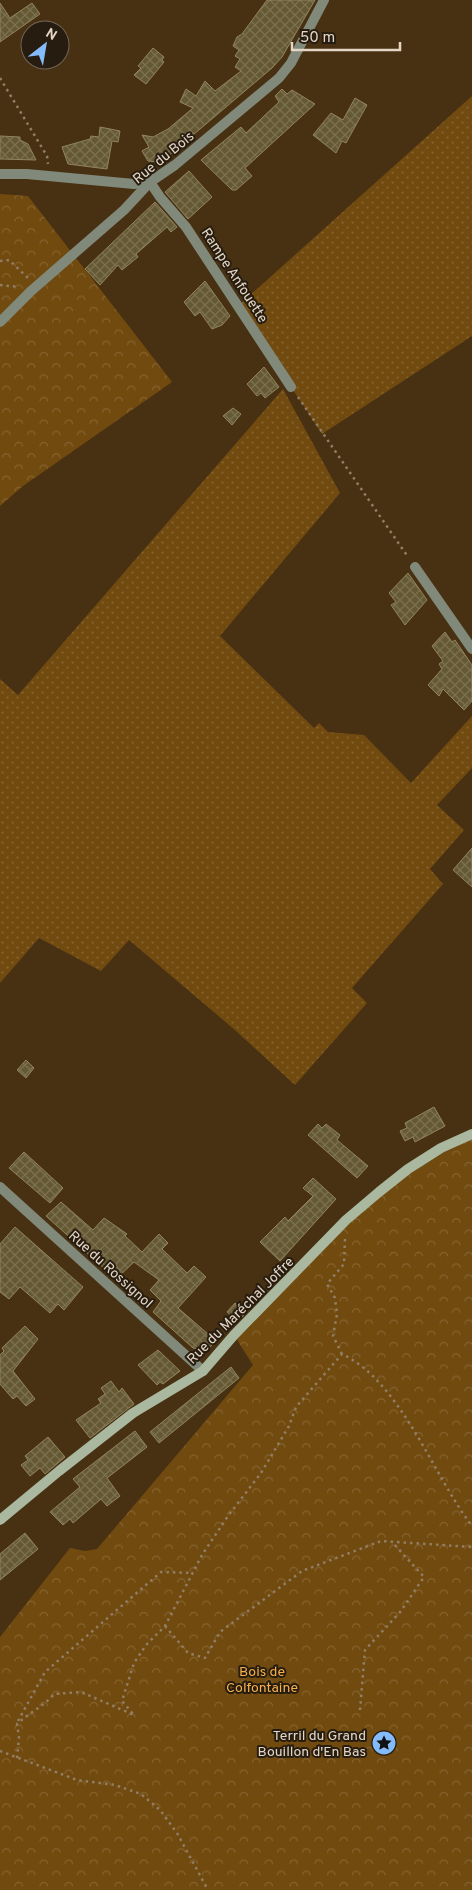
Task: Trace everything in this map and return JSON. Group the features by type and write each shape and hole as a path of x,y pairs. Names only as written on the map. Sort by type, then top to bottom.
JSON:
{"street":[{"name":"Rue du Bois","path":"0,322 31,290 124,210 150,182 176,166 279,78 291,63 324,0"},
{"path":"0,174 27,174 134,184 150,182"},
{"name":"Rampe Anfouette","path":"150,182 160,197 186,227 291,387"},
{"path":"415,567 472,649"},
{"name":"Rue du Maréchal Joffre","path":"0,1520 58,1471 133,1413 202,1371 234,1335 346,1220 408,1169 441,1148 472,1134"},
{"name":"Rue du Rossignol","path":"0,1187 202,1371"}],"path":[{"path":"0,78 47,156"},
{"path":"0,261 9,260 28,276 31,290 0,285"},
{"path":"291,387 415,567"},
{"path":"346,1220 344,1264 327,1284 335,1298 337,1314 333,1336 342,1354 357,1361 390,1394 458,1508 472,1526"},
{"path":"17,1724 29,1713 44,1706 54,1694 81,1692 134,1715 122,1701 134,1663 146,1645 165,1626 193,1573 228,1516 261,1473 289,1426 296,1407 342,1354"},
{"path":"165,1626 188,1653 205,1658 220,1632 302,1571 381,1540 472,1547"},
{"path":"360,1710 364,1650 401,1611 424,1577 391,1541"},
{"path":"17,1758 20,1737 17,1724 45,1672 161,1572 193,1573"},
{"path":"0,1751 77,1780 115,1784 141,1794 160,1810 177,1833 208,1890"}],"green space":[{"path":"472,96 472,336 322,434 238,306"},
{"path":"0,194 28,196 172,382 23,486 0,506"},
{"path":"283,389 340,493 220,636 314,728 319,723 328,732 364,735 411,783 472,716 472,768 437,805 464,830 430,869 443,884 352,988 367,1003 295,1085 235,1030 129,940 101,971 39,938 0,983 0,679 18,695"},
{"name":"Bois de Colfontaine","path":"472,1139 472,1890 0,1890 0,1637 70,1548 85,1551 97,1549 253,1365 234,1335 311,1259 408,1169"}],"building":[{"path":"267,0 315,0 282,57 272,68 167,157 160,162 148,161 142,151 149,147 142,135 153,137 168,129 193,108 180,102 186,89 196,96 205,81 215,91 241,71 235,67 240,59 235,56 239,50 233,46 237,37 242,34"},
{"path":"0,3 10,18 32,3 40,14 31,20 20,20 20,28 0,42"},
{"path":"153,48 164,57 162,60 164,62 146,84 134,75 141,68 138,66"},
{"path":"282,89 287,94 292,90 315,104 245,168 252,176 236,190 232,190 201,160 241,127 246,133 279,102 275,96"},
{"path":"355,98 367,105 346,143 342,141 336,153 313,135 331,113 343,120"},
{"path":"100,127 120,131 118,142 112,141 107,169 68,164 62,147 90,139 91,136 99,137"},
{"path":"0,136 20,137 20,140 28,144 36,160 0,159"},
{"path":"189,171 212,197 188,219 165,192"},
{"path":"155,202 177,227 171,232 167,227 136,254 138,257 122,270 118,265 100,285 85,269"},
{"path":"205,281 230,316 222,325 212,329 200,312 195,316 184,302"},
{"path":"264,367 279,387 265,398 261,393 257,396 247,384"},
{"path":"233,408 241,414 232,425 223,416"},
{"path":"408,573 427,600 405,625 391,605 396,602 389,593"},
{"path":"445,632 452,642 455,640 472,665 472,701 464,710 443,689 439,696 428,685 442,669 439,664 443,661 432,646"},
{"path":"472,848 472,887 453,870"},
{"path":"26,1060 34,1068 26,1078 17,1070"},
{"path":"434,1107 445,1126 415,1142 413,1137 405,1141 400,1131 407,1128 405,1123"},
{"path":"318,1124 322,1128 326,1124 340,1135 337,1140 368,1166 357,1178 308,1135"},
{"path":"24,1152 63,1188 50,1203 9,1168"},
{"path":"313,1178 336,1199 280,1261 260,1242 285,1217 288,1221 313,1196 303,1188"},
{"path":"61,1202 93,1230 104,1218 127,1234 125,1236 142,1252 159,1234 168,1243 162,1249 187,1273 194,1266 206,1277 178,1308 216,1341 207,1350 193,1348 153,1312 161,1301 150,1290 159,1280 134,1262 116,1279 46,1216"},
{"path":"15,1227 83,1287 64,1310 58,1304 50,1313 20,1287 9,1299 0,1292 0,1244"},
{"path":"235,1303 246,1313 238,1321 227,1312"},
{"path":"25,1326 38,1339 13,1371 35,1399 26,1406 17,1396 13,1399 0,1384 0,1355 4,1351 2,1348"},
{"path":"158,1350 180,1371 163,1384 160,1382 157,1385 138,1365"},
{"path":"231,1367 239,1378 159,1443 150,1432"},
{"path":"111,1381 119,1392 122,1388 134,1404 90,1438 76,1420 101,1403 98,1399 105,1394 101,1388"},
{"path":"135,1431 147,1447 107,1478 120,1496 107,1506 101,1499 73,1523 70,1519 63,1525 50,1512 80,1487 73,1479"},
{"path":"48,1437 65,1457 45,1474 40,1468 30,1476 21,1465 28,1460 25,1456"},
{"path":"25,1533 38,1549 0,1580 0,1554"}],"place":[{"name":"Terril du Grand Bouillon d'En Bas","path":"384,1743"}]}
